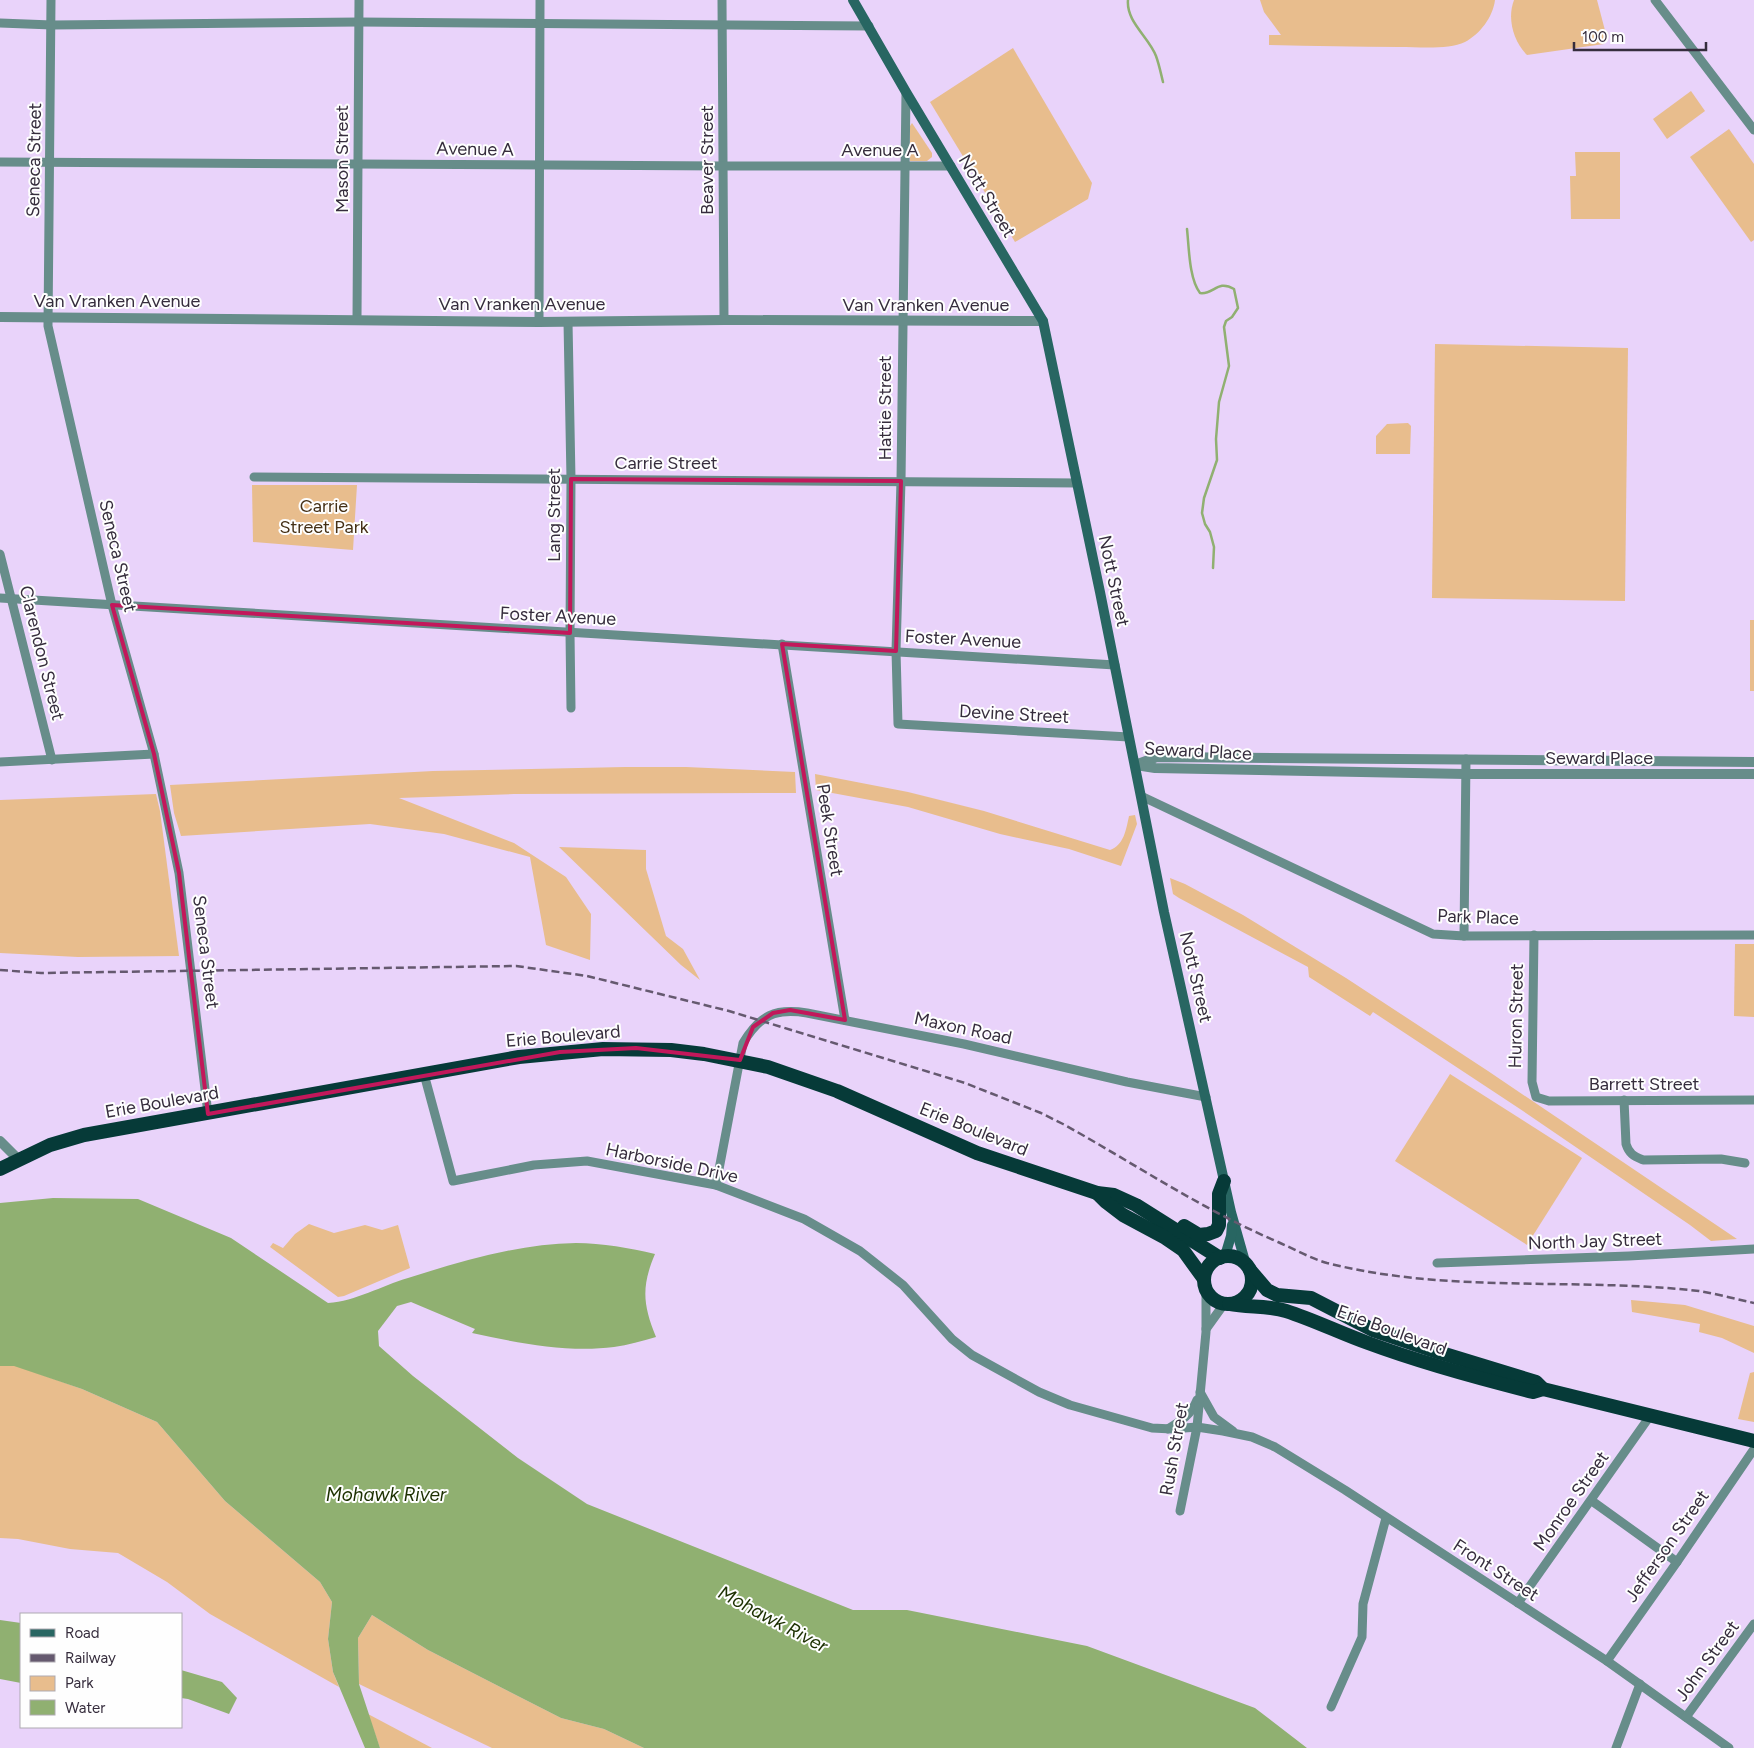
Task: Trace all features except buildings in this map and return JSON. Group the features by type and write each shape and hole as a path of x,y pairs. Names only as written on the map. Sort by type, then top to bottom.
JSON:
{"highway":[{"name":"Erie Boulevard","path":"8,1164 50,1145 84,1135 519,1057 603,1048 671,1050 740,1060 768,1067 837,1091 977,1153 1097,1193 1114,1195 1136,1205 1222,1257"},
{"path":"1168,1226 1178,1223 1199,1235 1208,1234 1216,1230 1219,1225 1218,1194 1224,1181"},
{"name":"Erie Boulevard","path":"1097,1193 1123,1214 1183,1250 1205,1285"},
{"path":"1222,1257 1234,1257 1248,1268 1251,1283 1246,1295 1241,1300 1227,1304 1216,1301 1205,1285 1208,1266 1222,1257"},
{"name":"Erie Boulevard","path":"1248,1268 1267,1290 1277,1294 1311,1298 1373,1330 1536,1382 1543,1389 1754,1441"},
{"name":"Erie Boulevard","path":"1227,1304 1286,1310 1432,1366 1533,1392 1543,1389"}],"main road":[{"name":"Nott Street","path":"853,0 1043,322 1115,665 1164,912 1231,1212 1248,1268"},
{"name":"Nott Street","path":"1222,1257 1233,1230 1231,1212"}],"street":[{"name":"Seneca Street","path":"51,0 48,326 112,605 154,754 179,872 208,1114"},
{"name":"Mason Street","path":"357,319 359,0"},
{"path":"539,322 540,0"},
{"name":"Beaver Street","path":"722,0 724,320"},
{"path":"1655,0 1754,130"},
{"path":"0,23 52,25 540,22 869,26"},
{"name":"Hattie Street","path":"898,724 896,651 906,92"},
{"name":"Avenue A","path":"0,162 540,166 950,166"},
{"name":"Van Vranken Avenue","path":"0,316 539,322 724,320 1043,322"},
{"name":"Lang Street","path":"568,322 571,479 571,708"},
{"name":"Carrie Street","path":"254,478 1077,483"},
{"name":"Clarendon Street","path":"0,554 52,760"},
{"name":"Foster Avenue","path":"0,598 1115,665"},
{"name":"Peek Street","path":"782,644 845,1020"},
{"name":"Devine Street","path":"898,724 1129,737"},
{"path":"0,762 154,754"},
{"name":"Seward Place","path":"1135,765 1157,757 1754,762"},
{"path":"1464,936 1466,759"},
{"name":"Seward Place","path":"1135,765 1156,768 1466,774 1754,774"},
{"name":"Park Place","path":"1141,796 1433,934 1464,936 1754,935"},
{"name":"Huron Street","path":"1534,935 1532,1082 1536,1097"},
{"name":"Maxon Road","path":"716,1185 743,1043 752,1027 773,1013 790,1010 845,1020 964,1044 1127,1082 1206,1098"},
{"name":"Harborside Drive","path":"424,1074 453,1181 534,1165 587,1161 716,1185 804,1219 860,1251 903,1285 952,1339 972,1355 1039,1392 1070,1405 1152,1428 1197,1427"},
{"name":"Barrett Street","path":"1536,1097 1549,1101 1754,1100"},
{"path":"1624,1100 1626,1144 1628,1150 1636,1157 1643,1160 1721,1159 1745,1163"},
{"path":"0,1141 8,1164"},
{"name":"North Jay Street","path":"1437,1262 1629,1256 1754,1249"},
{"name":"Rush Street","path":"1180,1511 1197,1427 1206,1330 1205,1285"},
{"name":"Rush Street","path":"1206,1330 1227,1304"},
{"name":"Rush Street","path":"1168,1429 1193,1410 1200,1392"},
{"name":"Front Street","path":"1200,1392 1214,1417 1237,1434"},
{"name":"Monroe Street","path":"1518,1603 1650,1416"},
{"name":"Front Street","path":"1197,1427 1252,1437 1275,1447 1607,1662 1728,1748"},
{"name":"Jefferson Street","path":"1607,1662 1754,1449"},
{"path":"1592,1500 1677,1562"},
{"path":"1331,1707 1362,1636 1363,1604 1386,1518"},
{"name":"John Street","path":"1686,1717 1754,1624"},
{"path":"1616,1748 1640,1684"}],"highlighted area":[{"path":"571,479 901,481 896,651 782,644 845,1020 790,1010 773,1013 753,1027 740,1060 636,1048 560,1052 208,1114 179,873 154,754 112,605 570,633"}],"green space":[{"path":"1260,0 1495,0 1489,19 1471,39 1458,45 1424,48 1269,45 1269,35 1281,35 1264,12"},
{"path":"1514,0 1597,0 1607,38 1604,44 1527,55 1518,43 1511,22"},
{"path":"1013,48 1092,183 1088,199 1015,242 930,102"},
{"path":"1691,91 1705,111 1667,139 1653,119"},
{"path":"912,123 932,153 932,157 927,161 910,161 910,126"},
{"path":"1729,129 1754,164 1754,240 1751,242 1690,157"},
{"path":"1575,152 1620,152 1620,219 1571,219 1570,176 1576,176"},
{"path":"1435,344 1628,348 1625,601 1432,598"},
{"path":"1408,423 1411,426 1410,454 1376,454 1376,436 1387,424"},
{"name":"Carrie Street Park","path":"252,485 357,485 353,550 253,542"},
{"path":"1750,620 1754,620 1754,691 1750,691"},
{"path":"686,767 795,772 796,793 514,794 399,798 514,843 566,877 591,914 590,960 546,945 530,857 444,834 370,824 181,836 174,813 170,785 433,771"},
{"path":"815,774 908,792 984,811 1110,850 1115,848 1121,841 1129,816 1135,815 1137,824 1121,866 1069,849 1000,834 908,807 816,790"},
{"path":"156,794 160,811 179,956 78,957 0,953 0,800"},
{"path":"559,847 646,850 646,869 666,936 683,949 700,980 681,965"},
{"path":"1170,878 1243,915 1346,978 1737,1239 1711,1241 1520,1109 1373,1012 1370,1016 1309,977 1308,967 1173,894"},
{"path":"1735,944 1754,944 1754,1017 1734,1016"},
{"path":"1450,1074 1582,1158 1527,1245 1395,1161"},
{"path":"309,1224 334,1233 365,1225 382,1230 398,1225 410,1268 338,1297 270,1247 273,1243 283,1248 295,1234"},
{"path":"1631,1300 1685,1305 1754,1326 1754,1353 1722,1338 1699,1332 1700,1324 1632,1312"},
{"path":"14,1365 82,1389 157,1422 225,1501 320,1582 332,1602 328,1639 333,1672 339,1687 210,1614 167,1582 118,1553 70,1549 18,1539 0,1538 0,1366"},
{"path":"1754,1372 1754,1422 1738,1419 1750,1373"},
{"path":"372,1615 428,1650 561,1718 604,1729 644,1748 492,1748 359,1684 358,1638"},
{"path":"368,1714 432,1748 380,1748"}],"water":[{"name":"Mohawk River","path":"53,1198 138,1199 231,1238 328,1303 349,1299 398,1281 491,1254 533,1246 586,1243 616,1246 655,1254 647,1276 645,1296 648,1315 656,1337 597,1349 543,1346 472,1333 475,1329 411,1302 397,1306 378,1331 379,1346 413,1376 518,1458 587,1504 853,1610 907,1610 1087,1646 1255,1708 1307,1748 644,1748 604,1729 561,1718 428,1650 372,1615 358,1638 359,1684 380,1748 365,1748 333,1672 328,1639 332,1602 320,1582 225,1501 157,1422 82,1389 14,1366 0,1366 0,1203"},
{"path":"0,1620 20,1623 20,1683 0,1679"},
{"path":"182,1670 222,1682 237,1698 229,1714 182,1698"}],"waterway":[{"path":"1128,0 1128,8 1134,22 1156,56 1163,82"},
{"path":"1187,229 1189,253 1196,287 1200,293 1205,293 1219,286 1228,286 1234,289 1238,308 1232,317 1226,321 1224,327 1229,366 1219,402 1216,439 1217,460 1204,498 1202,513 1214,547 1213,568"}],"railway":[{"path":"0,970 41,973 516,966 587,976 729,1011 965,1083 1041,1113 1223,1216 1314,1259 1327,1263 1373,1273 1466,1282 1606,1285 1699,1291 1754,1303"}]}
